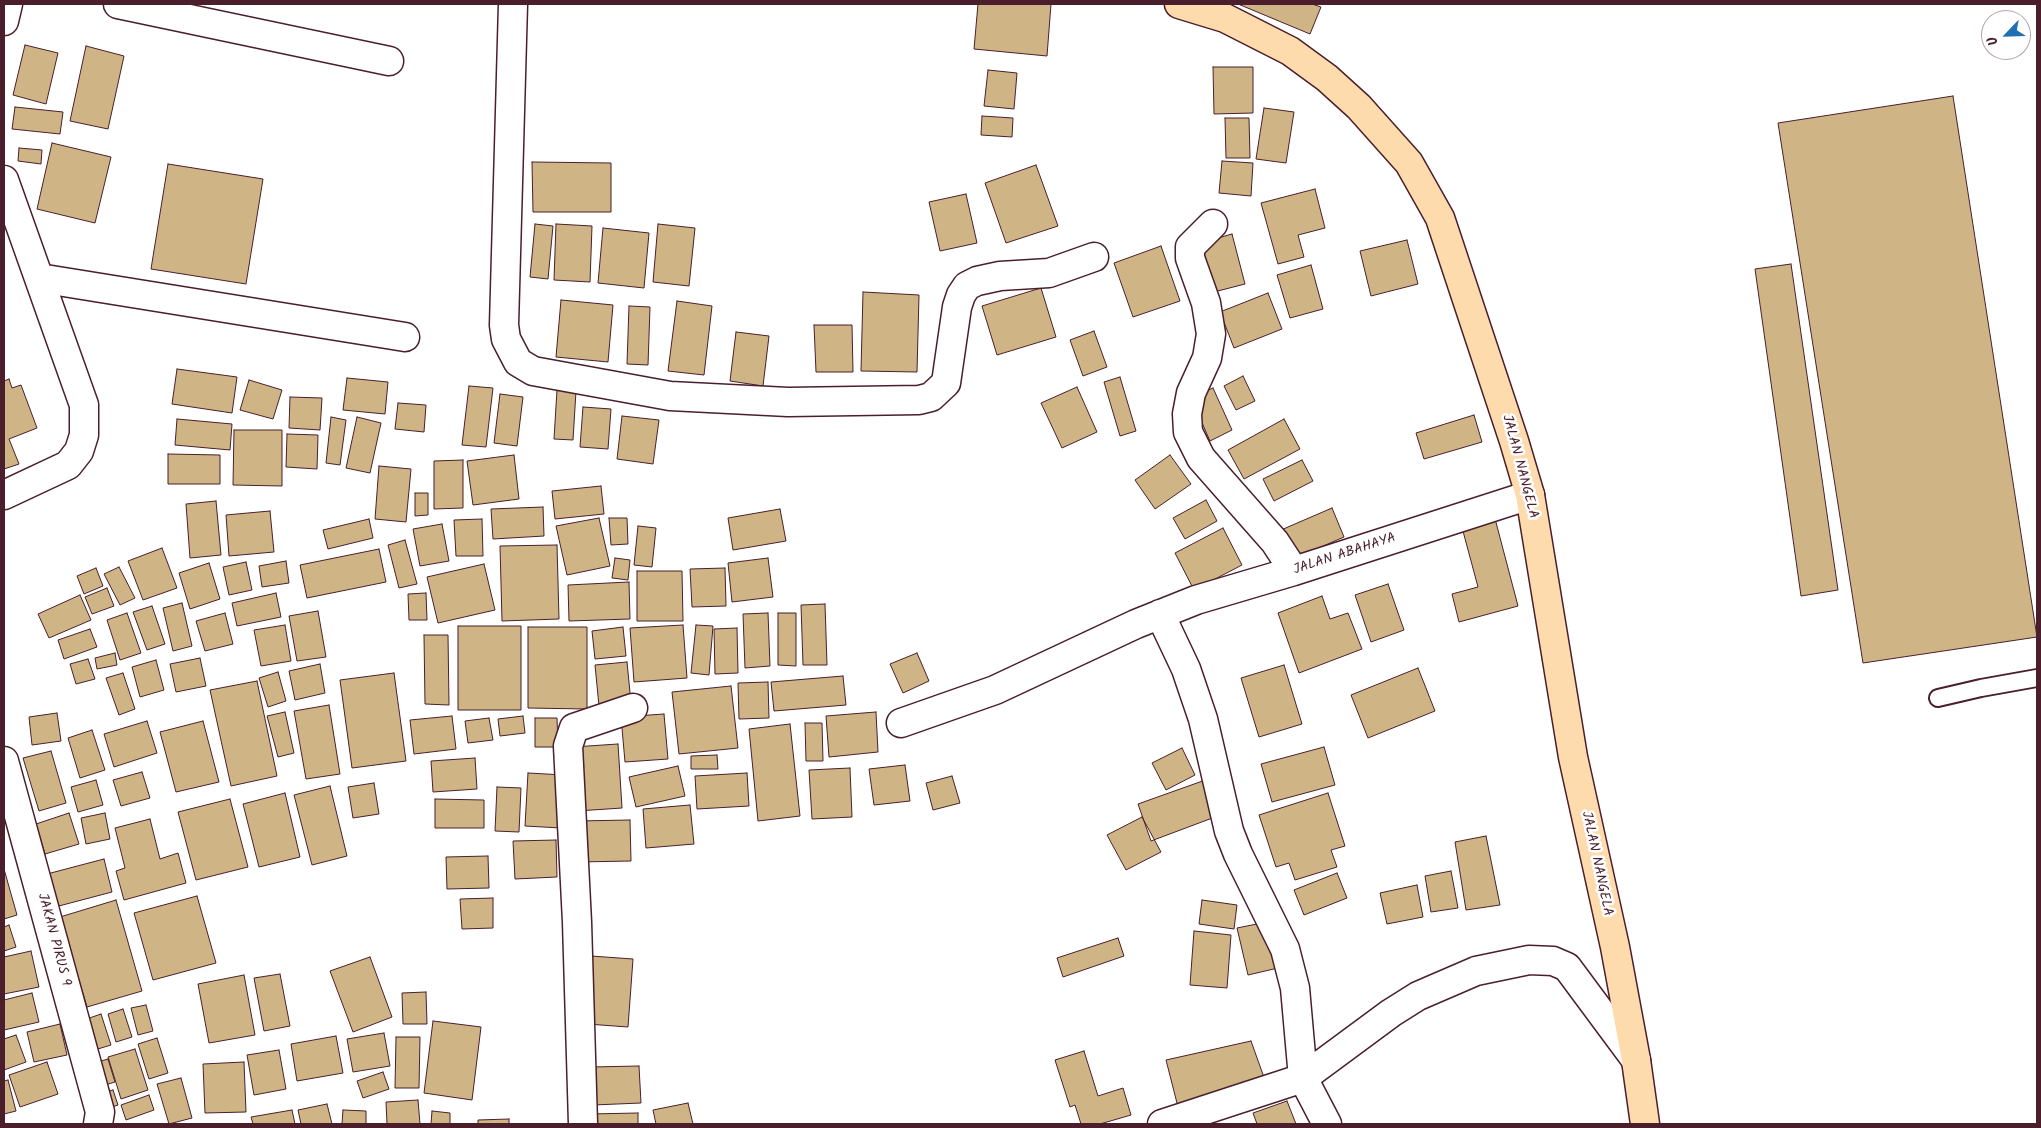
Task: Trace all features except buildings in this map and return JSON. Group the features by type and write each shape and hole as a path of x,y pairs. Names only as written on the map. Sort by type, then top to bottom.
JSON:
{"main road":[{"name":"JALAN NANGELA","path":"1178,4 1225,18 1290,51 1328,78 1359,108 1409,163 1440,218 1500,396 1530,495 1573,756 1615,947 1636,1060 1645,1124"}],"street":[{"path":"4,21 8,4"},
{"path":"118,4 389,61"},
{"path":"513,4 504,325 506,339 518,362 533,371 670,396 788,402 919,400 931,397 946,383 957,307 961,295 967,286 977,281 1000,276 1049,273 1094,258"},
{"path":"4,180 84,405 84,435 79,451 68,465 4,495"},
{"path":"1213,224 1190,248 1190,258 1206,303 1211,334 1207,358 1191,393 1187,414 1188,432 1192,444 1201,458 1275,542 1294,571"},
{"path":"39,278 405,337"},
{"name":"JALAN ABAHAYA","path":"902,723 995,690 1160,614 1196,600 1294,571 1530,495"},
{"path":"1160,614 1186,669 1203,718 1229,831 1238,854 1285,950 1295,988 1303,1078 1327,1124"},
{"path":"583,1124 577,922 568,746 574,728 633,708"},
{"name":"JAKAN PIRUS 9","path":"4,761 100,1112 99,1122"},
{"path":"1162,1124 1303,1078 1390,1013 1418,996 1476,971 1529,960 1553,961 1567,967 1636,1060"}],"lane":[{"path":"1938,698 2037,678"}]}
